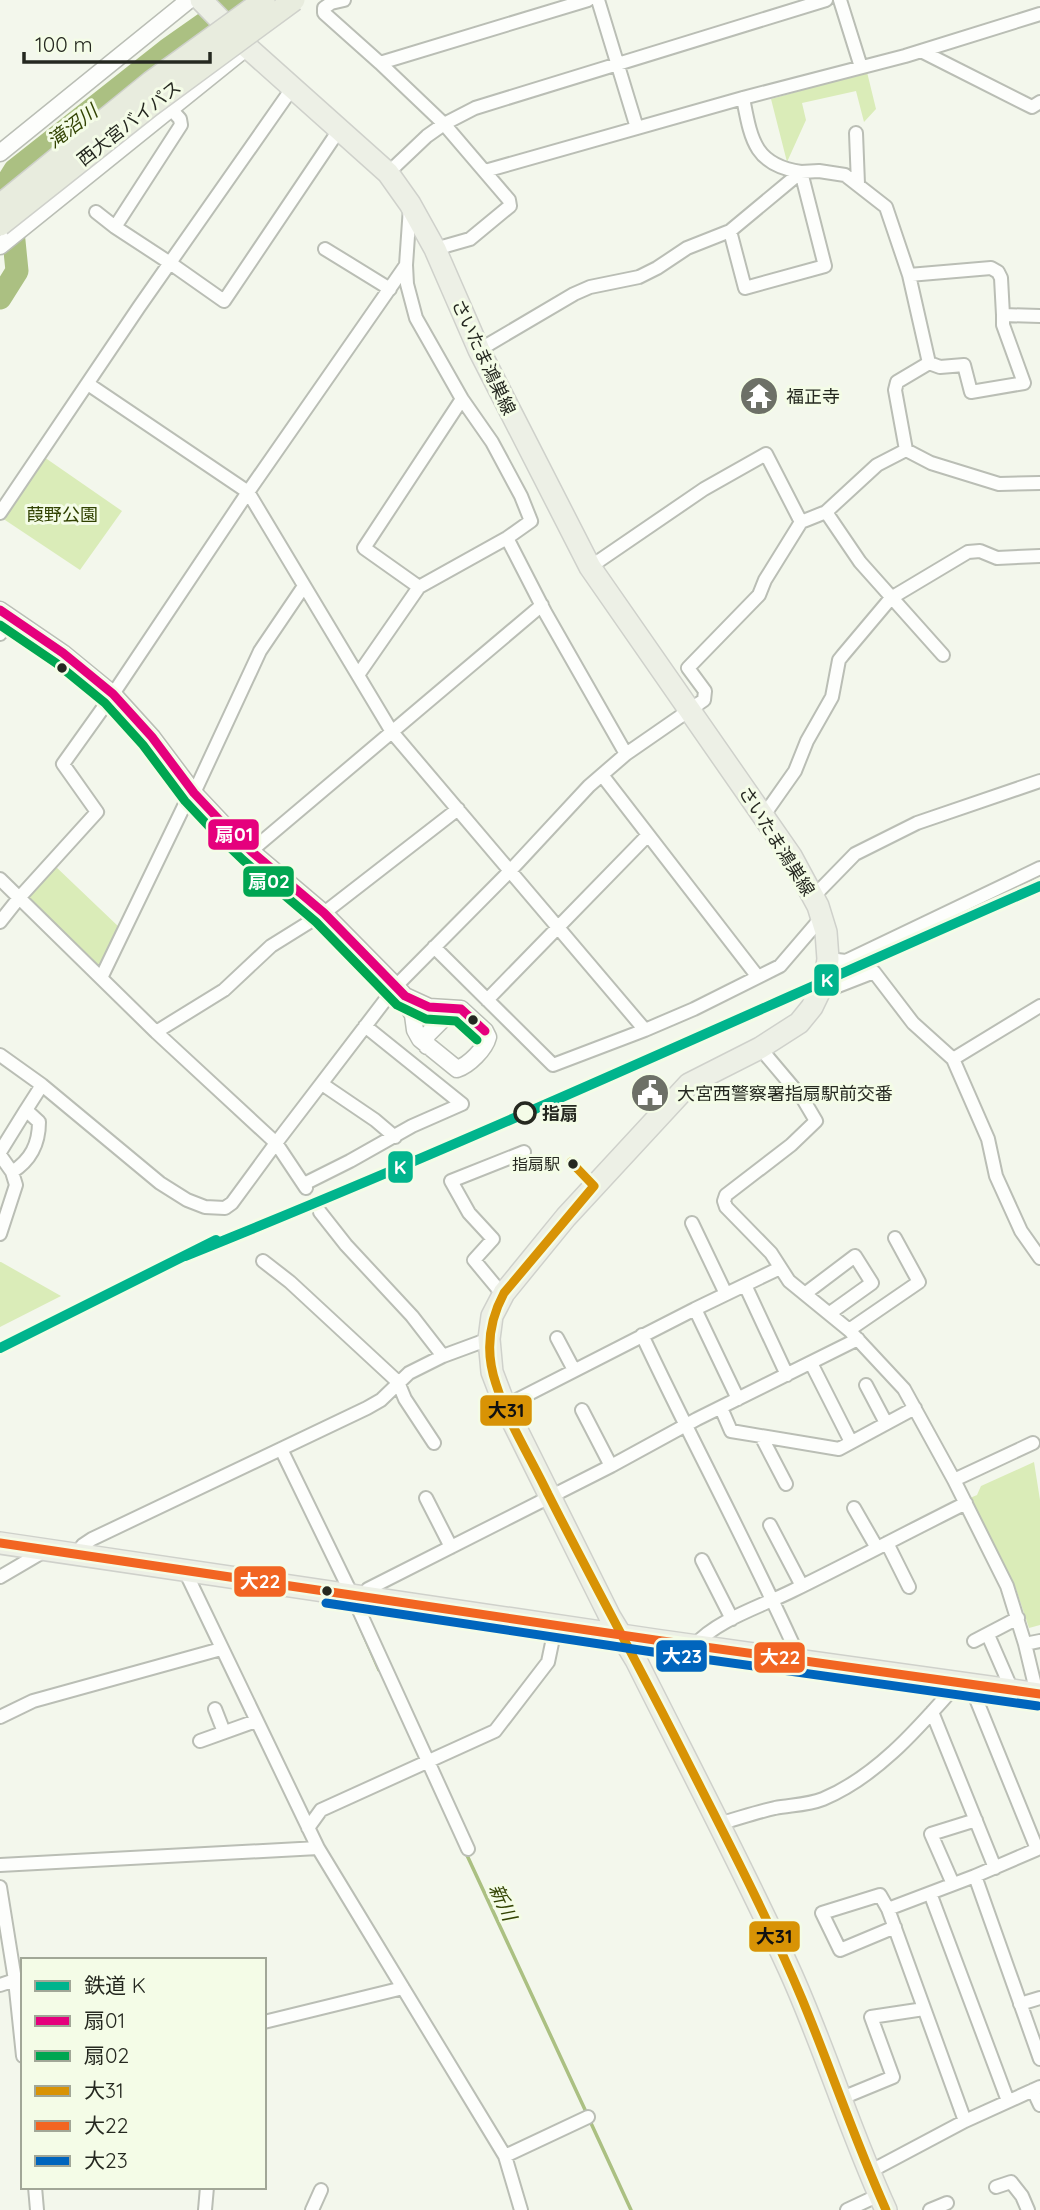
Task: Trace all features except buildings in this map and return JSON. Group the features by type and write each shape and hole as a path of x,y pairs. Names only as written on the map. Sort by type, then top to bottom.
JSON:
{"highway":[{"name":"西大宮バイパス","path":"0,205 150,82 264,0"},
{"name":"西大宮バイパス","path":"0,225 150,106 300,1"}],"main road":[{"name":"さいたま鴻巣線","path":"197,0 388,173 410,204 435,249 479,350 590,567 764,815 791,856 822,917 828,959 820,993 812,1007 799,1023 760,1048 689,1084 566,1217 504,1293 492,1316 489,1339 492,1372 505,1406 636,1660 788,1967 883,2203"},
{"path":"0,1543 694,1646 1012,1690 1039,1699"}],"street":[{"path":"0,153 197,0"},
{"path":"344,0 331,3 324,8 324,13 444,124 509,201 510,206 470,239 435,249"},
{"path":"380,63 588,0"},
{"path":"598,0 637,128"},
{"path":"388,173 427,135 475,108 826,0"},
{"path":"840,0 861,67"},
{"path":"0,246 247,47 300,1"},
{"path":"485,171 921,51 1040,14"},
{"path":"921,51 1032,107 1040,102"},
{"path":"0,513 139,307 293,87"},
{"path":"743,98 758,151 771,163 783,169 801,172 818,171 845,175 886,207 909,275 929,363"},
{"path":"115,227 181,125 180,119 170,108"},
{"path":"96,212 224,301 340,130"},
{"path":"856,133 858,184"},
{"path":"479,350 574,294 590,287 639,276 657,268 687,248 730,231 801,172"},
{"path":"730,231 745,288 825,267 801,172"},
{"path":"358,676 419,587 531,522 521,496 492,442 462,399 416,318 407,284 406,265 410,204"},
{"path":"325,249 390,289"},
{"path":"0,922 97,812 62,764 113,694 248,492 406,265"},
{"path":"909,275 991,268 998,272 1001,278 1003,325 1024,383 971,392 964,366 940,367 929,363"},
{"path":"1003,315 1040,316"},
{"path":"906,450 895,390 897,382 929,363"},
{"path":"88,384 248,492 392,732 645,1030"},
{"path":"419,587 364,548 462,399"},
{"path":"906,450 931,463 999,484 1040,483"},
{"path":"0,1055 42,1085 160,1183 187,1200 205,1207 225,1208 232,1203 365,1026 401,991 434,947 589,786 626,754 704,700 705,691 688,668 759,596 765,580 801,522 826,512 877,465 906,450"},
{"path":"590,567 695,495 766,454 801,522"},
{"path":"826,512 860,562 943,655"},
{"path":"507,538 626,754"},
{"path":"764,815 795,771 807,741 832,697 839,660 891,598 968,552 980,551 998,558 1040,556"},
{"path":"101,978 186,804 194,793 260,651 304,586"},
{"path":"251,851 542,605"},
{"path":"0,634 6,614 71,659 113,694 152,737 194,793 251,851 324,913 401,991 429,1007 461,1009 485,1031 488,1037 486,1044 464,1067 457,1069 420,1040 401,991"},
{"path":"602,775 758,976"},
{"path":"813,897 855,853 917,823 1040,781"},
{"path":"156,1032 224,990 271,946 324,913 458,809"},
{"path":"487,1000 648,835"},
{"path":"828,959 846,961 1040,868"},
{"path":"0,879 156,1032 276,1143 305,1186 412,1126 462,1104 365,1026"},
{"path":"434,947 553,1065 694,1009 779,966 822,917"},
{"path":"820,993 874,972 913,1023 953,1059 988,1139 996,1176 1021,1231 1040,1258"},
{"path":"953,1059 1040,1006"},
{"path":"427,1046 428,1034 447,1015 461,1009"},
{"path":"760,1048 803,1099 816,1121 791,1145 726,1195 726,1207 771,1253 789,1281 854,1334 904,1389 954,1480 1007,1586 1039,1699"},
{"path":"322,1084 395,1137"},
{"path":"0,1234 16,1185 12,1172 0,1153 42,1085"},
{"path":"12,1172 25,1164 39,1136 39,1122 26,1110"},
{"path":"504,1293 474,1260 493,1239 469,1213 451,1181 524,1152"},
{"path":"320,1212 346,1245 418,1323 443,1356"},
{"path":"692,1223 726,1294"},
{"path":"358,1596 611,1466 684,1425 811,1363 854,1334 919,1282 895,1238"},
{"path":"806,1293 855,1256 872,1283 830,1313"},
{"path":"263,1261 290,1282 398,1382 405,1399 434,1443"},
{"path":"505,1406 780,1268"},
{"path":"745,1285 787,1375"},
{"path":"695,1309 738,1399"},
{"path":"642,1335 684,1425 774,1600 800,1660"},
{"path":"557,1338 574,1370"},
{"path":"76,1554 92,1539 368,1408 415,1369 489,1339"},
{"path":"811,1363 850,1442"},
{"path":"866,1385 886,1423"},
{"path":"721,1408 731,1431 839,1449 915,1408"},
{"path":"582,1410 611,1466"},
{"path":"761,1436 786,1484"},
{"path":"954,1480 1033,1443"},
{"path":"281,1449 358,1596 468,1849"},
{"path":"426,1498 451,1547"},
{"path":"694,1646 701,1638 732,1619 966,1503"},
{"path":"854,1508 909,1587"},
{"path":"769,1525 802,1586"},
{"path":"0,1577 47,1550"},
{"path":"702,1560 732,1619"},
{"path":"184,1569 318,1848 505,2156 521,2210"},
{"path":"974,1641 1018,1618"},
{"path":"308,1828 321,1810 495,1731 548,1662 556,1625"},
{"path":"988,1634 1012,1690"},
{"path":"1025,1644 1040,1642"},
{"path":"0,1717 33,1701 221,1649"},
{"path":"718,1824 766,1810 809,1803 857,1781 964,1683 1039,1849 888,1909"},
{"path":"215,1709 224,1732"},
{"path":"932,1712 995,1868"},
{"path":"200,1741 256,1721"},
{"path":"953,1884 931,1834 976,1821"},
{"path":"0,1865 318,1848"},
{"path":"975,1876 1040,2059"},
{"path":"0,1887 21,2037"},
{"path":"930,1893 1008,2101"},
{"path":"895,1927 839,1950 822,1913 880,1895 895,1927 965,2121"},
{"path":"0,1985 15,1980"},
{"path":"266,2022 403,1988"},
{"path":"1020,2004 1040,1998"},
{"path":"842,2098 893,2077 871,2017 924,2009"},
{"path":"869,2172 965,2121 1037,2088 1040,2105"},
{"path":"505,2156 588,2117"},
{"path":"996,2187 1012,2182 1028,2210"},
{"path":"35,2189 37,2210"},
{"path":"205,2210 207,2189"},
{"path":"312,2210 321,2190"},
{"path":"847,2210 883,2203"},
{"path":"930,2210 947,2203"}],"green space":[{"path":"867,72 876,109 864,122 856,91 802,103 806,120 787,162 771,99"},
{"name":"葭野公園","path":"44,457 122,511 80,570 2,518"},
{"path":"54,865 120,928 99,971 26,898"},
{"path":"1,1262 61,1296 0,1327"},
{"path":"1034,1462 1040,1500 1040,1625 1029,1628 1016,1589 970,1498 977,1495 981,1486"}],"waterway":[{"name":"滝沼川","path":"230,0 234,3"},
{"name":"滝沼川","path":"0,298 17,271 8,181 15,170 167,50 238,0"},
{"name":"新川","path":"354,1613 379,1670"},
{"name":"新川","path":"465,1851 587,2114"},
{"name":"新川","path":"590,2121 631,2210"}],"rail line":[{"name":"K","path":"185,1256 507,1121 1040,886"},
{"name":"K","path":"0,1348 216,1240"}],"transit line":[{"name":"扇01","path":"0,610 63,653 113,694 152,737 194,793 226,827 324,913 405,996 429,1007 461,1009 485,1031"},
{"name":"扇02","path":"0,625 56,663 105,703 143,745 185,801 217,835 316,922 397,1005 426,1019 456,1021 477,1040"},
{"name":"大31","path":"571,1162 594,1186 504,1293 494,1315 489,1349 496,1384 520,1440 664,1715 774,1935 886,2210"},
{"name":"大22","path":"0,1543 1040,1694"},
{"name":"大23","path":"326,1603 1038,1706"}],"place":[{"name":"福正寺","path":"759,396"},
{"name":"大宮西警察署指扇駅前交番","path":"650,1093"},
{"name":"指扇","path":"525,1113"},
{"name":"指扇駅","path":"573,1164"}]}
